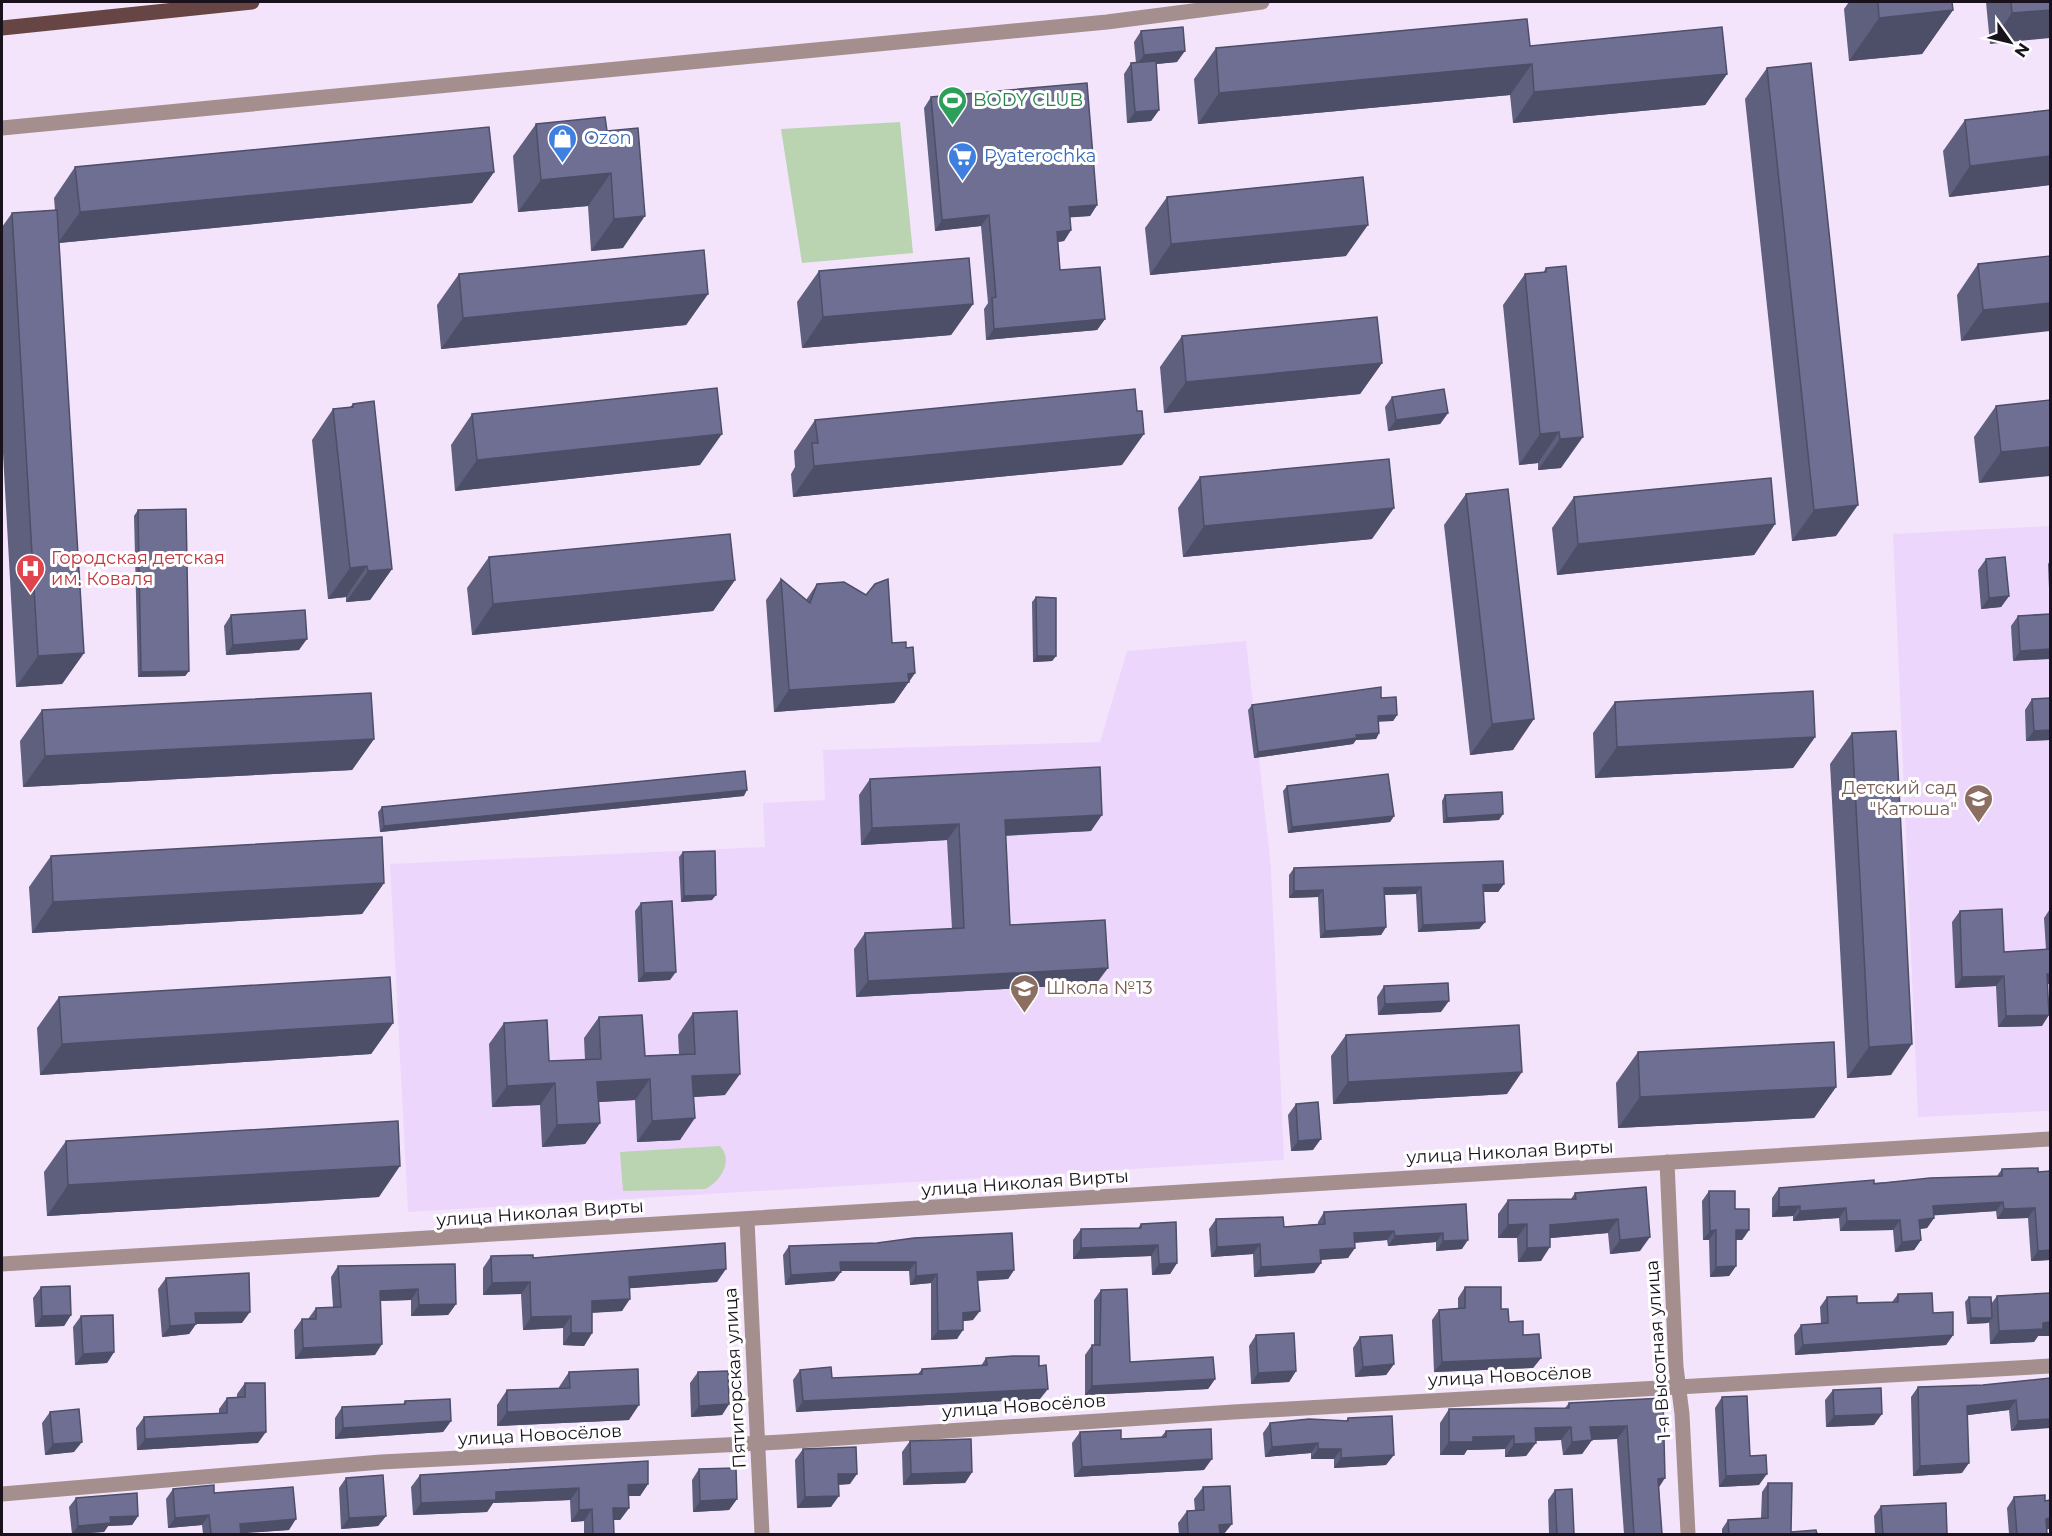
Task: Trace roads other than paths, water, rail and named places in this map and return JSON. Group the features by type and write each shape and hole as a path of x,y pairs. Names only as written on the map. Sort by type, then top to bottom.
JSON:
{"main road":[{"path":"2,28 252,2"}],"street":[{"path":"2,129 1107,22 1262,2"},
{"name":"улица Николая Вирты","path":"2,1264 2050,1139"},
{"name":"1-я Высотная улица","path":"1667,1162 1688,1534"},
{"name":"Пятигорская улица","path":"747,1220 762,1534"},
{"name":"улица Новосёлов","path":"2,1494 381,1462 758,1443 1560,1393 2050,1366"}],"place":[{"name":"BODY CLUB","path":"952,126"},
{"name":"Ozon","path":"563,164"},
{"name":"Pyaterochka","path":"963,182"},
{"name":"Городская детская им. Коваля","path":"30,594"},
{"name":"Детский сад \"Катюша\"","path":"1978,824"},
{"name":"Школа №13","path":"1025,1014"}]}
